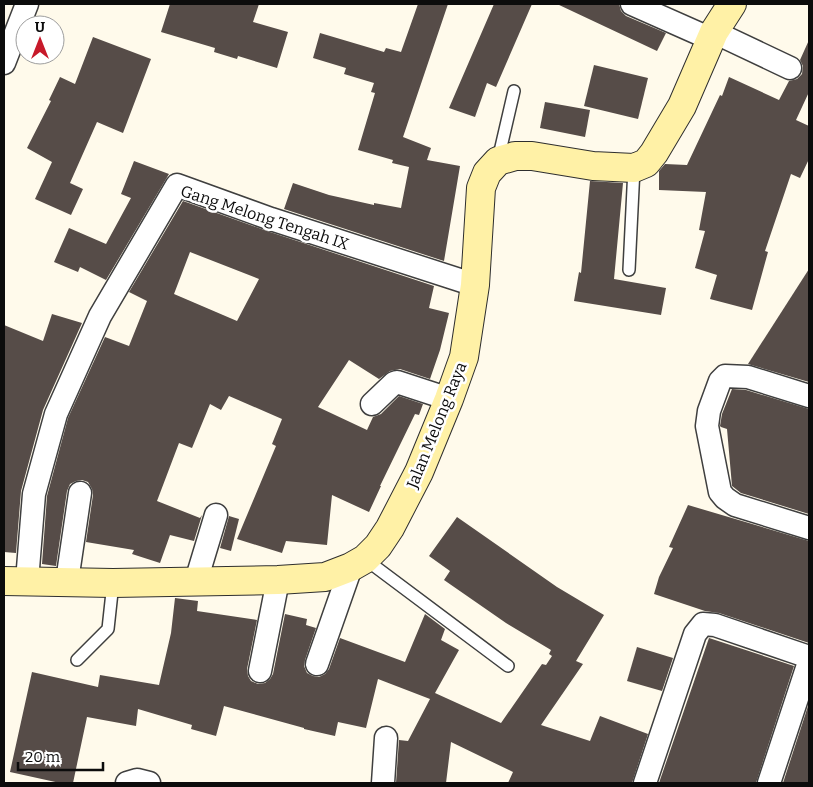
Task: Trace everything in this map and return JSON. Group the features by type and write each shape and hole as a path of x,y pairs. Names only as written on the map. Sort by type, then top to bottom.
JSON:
{"main road":[{"path":"498,161 515,156 532,156 594,166 634,168 646,163 682,106 732,4"},
{"name":"Jalan Melong Raya","path":"15,581 113,583 278,580 325,577 358,563 378,546 419,472 449,400 464,357 476,285 481,188 487,173 498,161"}],"street":[{"path":"4,63 27,4"},
{"path":"632,4 746,47 790,68"},
{"name":"Gang Melong Tengah IX","path":"15,581 34,494 56,414 100,316 177,184 271,218 476,285"},
{"path":"809,396 748,377 725,376 720,381 709,411 707,426 720,492 725,498 735,505 809,528"},
{"path":"372,404 397,382 449,400"},
{"path":"67,581 80,492"},
{"path":"196,581 216,515"},
{"path":"317,664 358,563"},
{"path":"260,671 278,580"},
{"path":"645,783 695,634 704,624 715,625 809,657"},
{"path":"769,783 809,662"},
{"path":"383,783 386,738"},
{"path":"127,783 136,780 149,783"}],"lane":[{"path":"498,161 514,91"},
{"path":"629,270 634,168"},
{"path":"358,563 508,666"},
{"path":"78,660 108,629 113,583"}],"building":[{"path":"170,4 259,4 253,22 288,32 277,68 238,56 237,59 214,52 215,48 161,32"},
{"path":"418,4 448,4 403,137 431,148 427,160 460,166 444,261 284,209 293,183 329,195 374,205 374,203 401,208 409,167 392,163 393,160 358,150 375,93 371,92 374,83 344,74 346,68 313,58 320,33 384,52 386,48 401,52"},
{"path":"494,4 532,4 496,87 487,83 475,117 449,108"},
{"path":"557,4 619,4 621,11 626,16 666,33 657,51"},
{"path":"93,37 151,59 123,133 97,122 70,183 83,189 71,215 35,199 52,162 27,148 51,101 49,100 60,77 75,84"},
{"path":"809,40 809,92 796,120 809,126 809,159 800,178 791,174 765,251 768,252 752,310 710,299 717,275 695,268 705,231 699,230 706,192 659,190 659,171 665,164 687,165 720,95 722,96 729,77 779,100 789,81 797,79 802,74 803,66 800,60"},
{"path":"594,65 648,78 638,119 584,106"},
{"path":"545,102 590,110 585,137 540,128"},
{"path":"134,161 169,174 106,280 80,267 78,272 54,262 69,228 106,244 131,198 121,194"},
{"path":"590,181 623,183 614,279 666,288 661,315 574,301 579,272 581,273"},
{"path":"183,201 434,286 429,308 449,313 440,350 430,379 400,369 390,371 379,379 349,360 318,407 367,430 373,417 381,414 399,396 423,404 419,415 415,414 369,512 332,495 327,545 286,541 282,553 237,539 276,446 272,444 282,419 229,396 221,410 210,404 192,448 179,443 157,501 200,518 202,515 194,541 170,535 160,563 132,554 134,550 86,542 93,495 88,482 82,480 70,484 67,491 56,566 42,564 47,496 68,418 105,337 129,346 147,301 129,292","holes":["190,252 259,279 237,321 174,294"]},
{"path":"809,269 809,382 748,364"},
{"path":"52,314 82,323 43,410 21,491 16,553 4,552 4,325 43,341"},
{"path":"732,389 746,390 809,409 809,514 741,493 732,486 727,429 720,426 722,414"},
{"path":"688,505 809,541 809,643 654,594 659,577 673,548 669,547"},
{"path":"229,516 239,519 231,551 220,548"},
{"path":"457,517 557,587 604,615 576,661 583,664 541,725 590,741 600,716 648,734 632,783 508,783 513,772 451,742 446,783 396,783 399,740 408,741 430,699 378,679 366,728 338,722 335,736 224,706 216,736 191,729 192,725 138,709 136,726 87,717 73,783 60,783 10,772 32,672 98,687 100,675 159,685 171,633 175,598 198,601 197,611 257,620 247,669 251,681 258,684 265,683 273,674 285,614 307,619 306,625 316,628 304,666 307,673 319,677 329,669 340,638 405,662 425,614 445,629 441,640 459,650 435,693 501,723 542,664 546,665 552,656 549,654 551,650 506,623 444,580 450,571 429,556"},
{"path":"709,638 794,666 756,783 659,783"},
{"path":"637,647 673,658 662,691 627,681"},
{"path":"809,703 809,783 783,783"}]}
